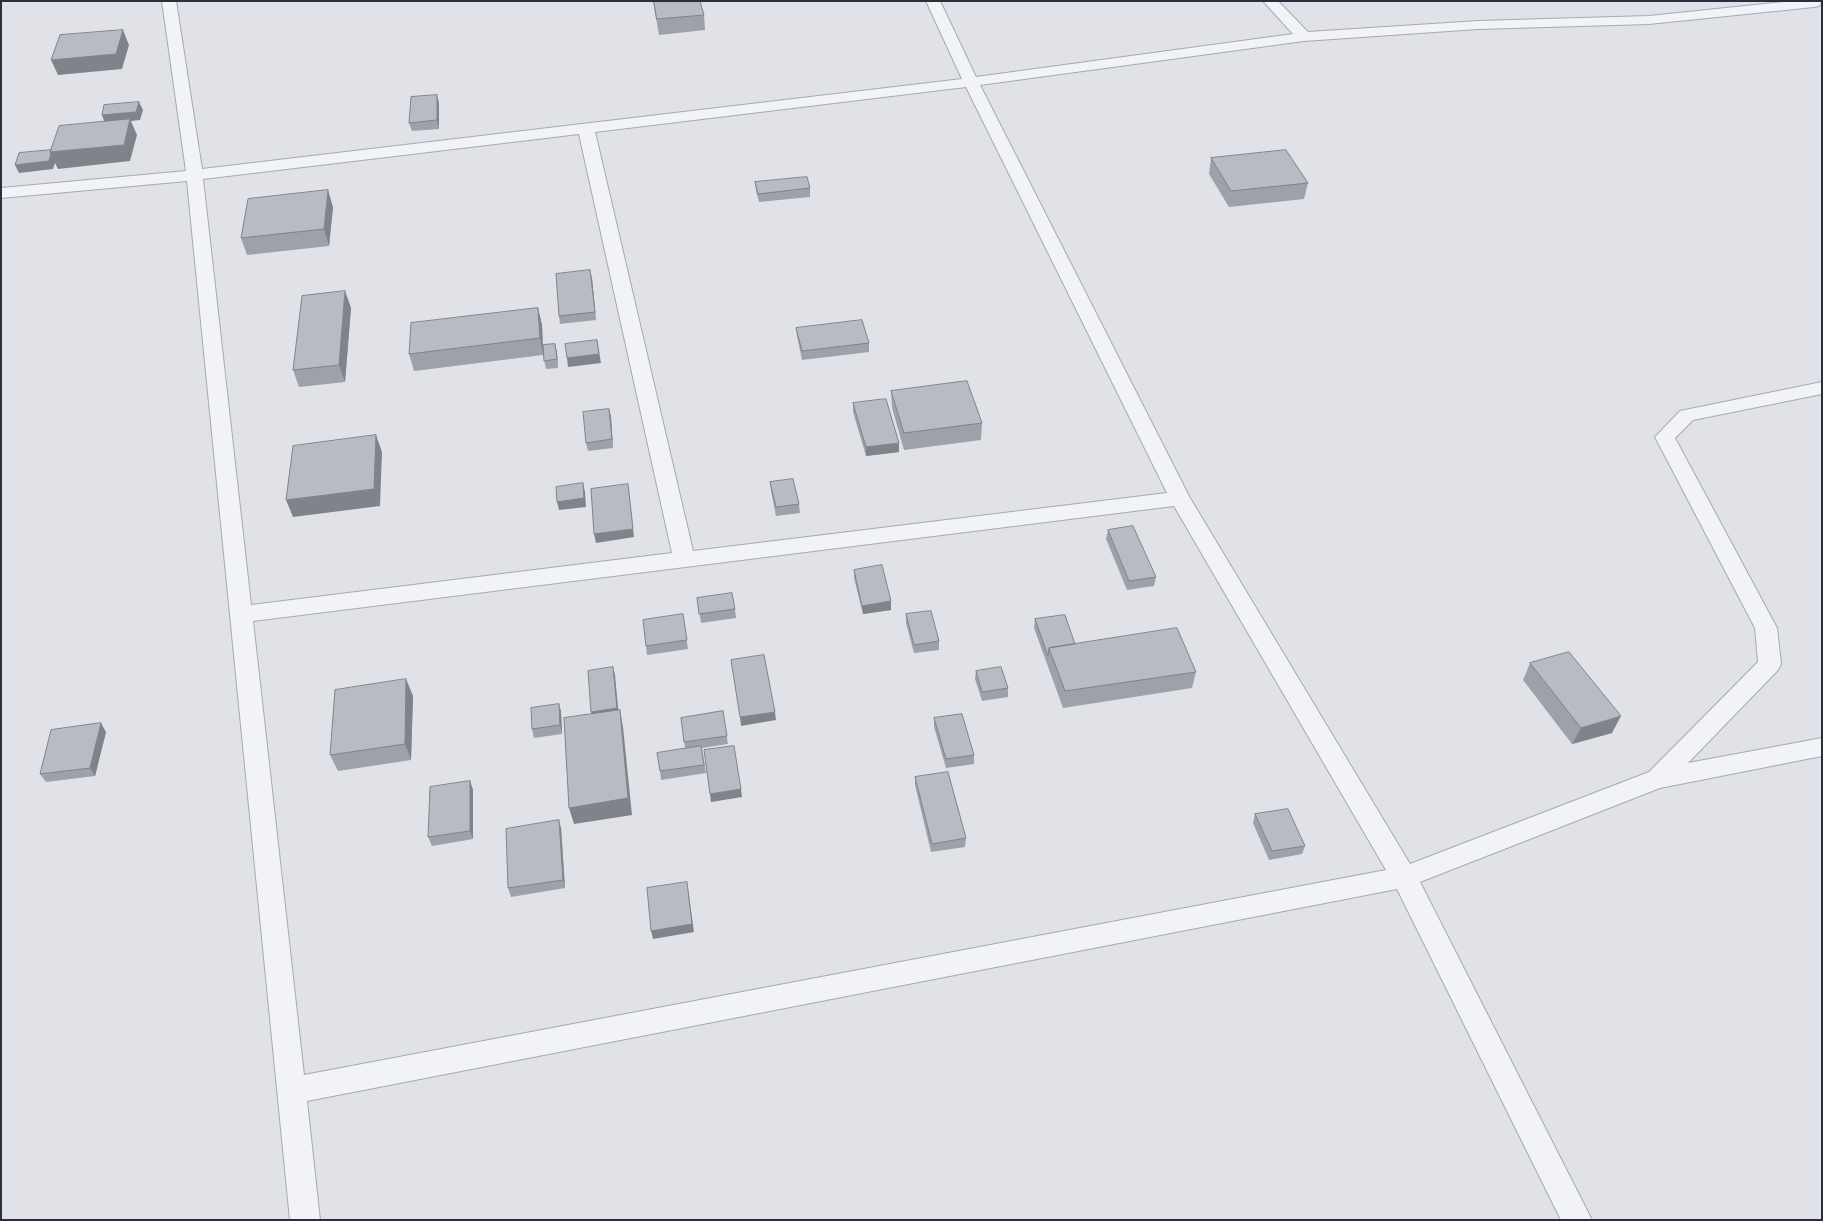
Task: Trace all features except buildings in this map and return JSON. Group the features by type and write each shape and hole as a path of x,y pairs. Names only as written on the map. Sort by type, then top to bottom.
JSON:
{"street":[{"path":"169,1 195,175 305,1220"},
{"path":"933,1 971,82 1180,498 1404,877 1577,1220"},
{"path":"1270,1 1304,37"},
{"path":"1,193 195,175 971,82 1304,37 1478,25 1649,20 1814,3"},
{"path":"586,128 684,559"},
{"path":"1658,779 1770,664 1766,628 1665,437 1687,415 1822,388"},
{"path":"242,614 1180,498"},
{"path":"292,1091 1404,877 1658,779 1822,747"}]}
